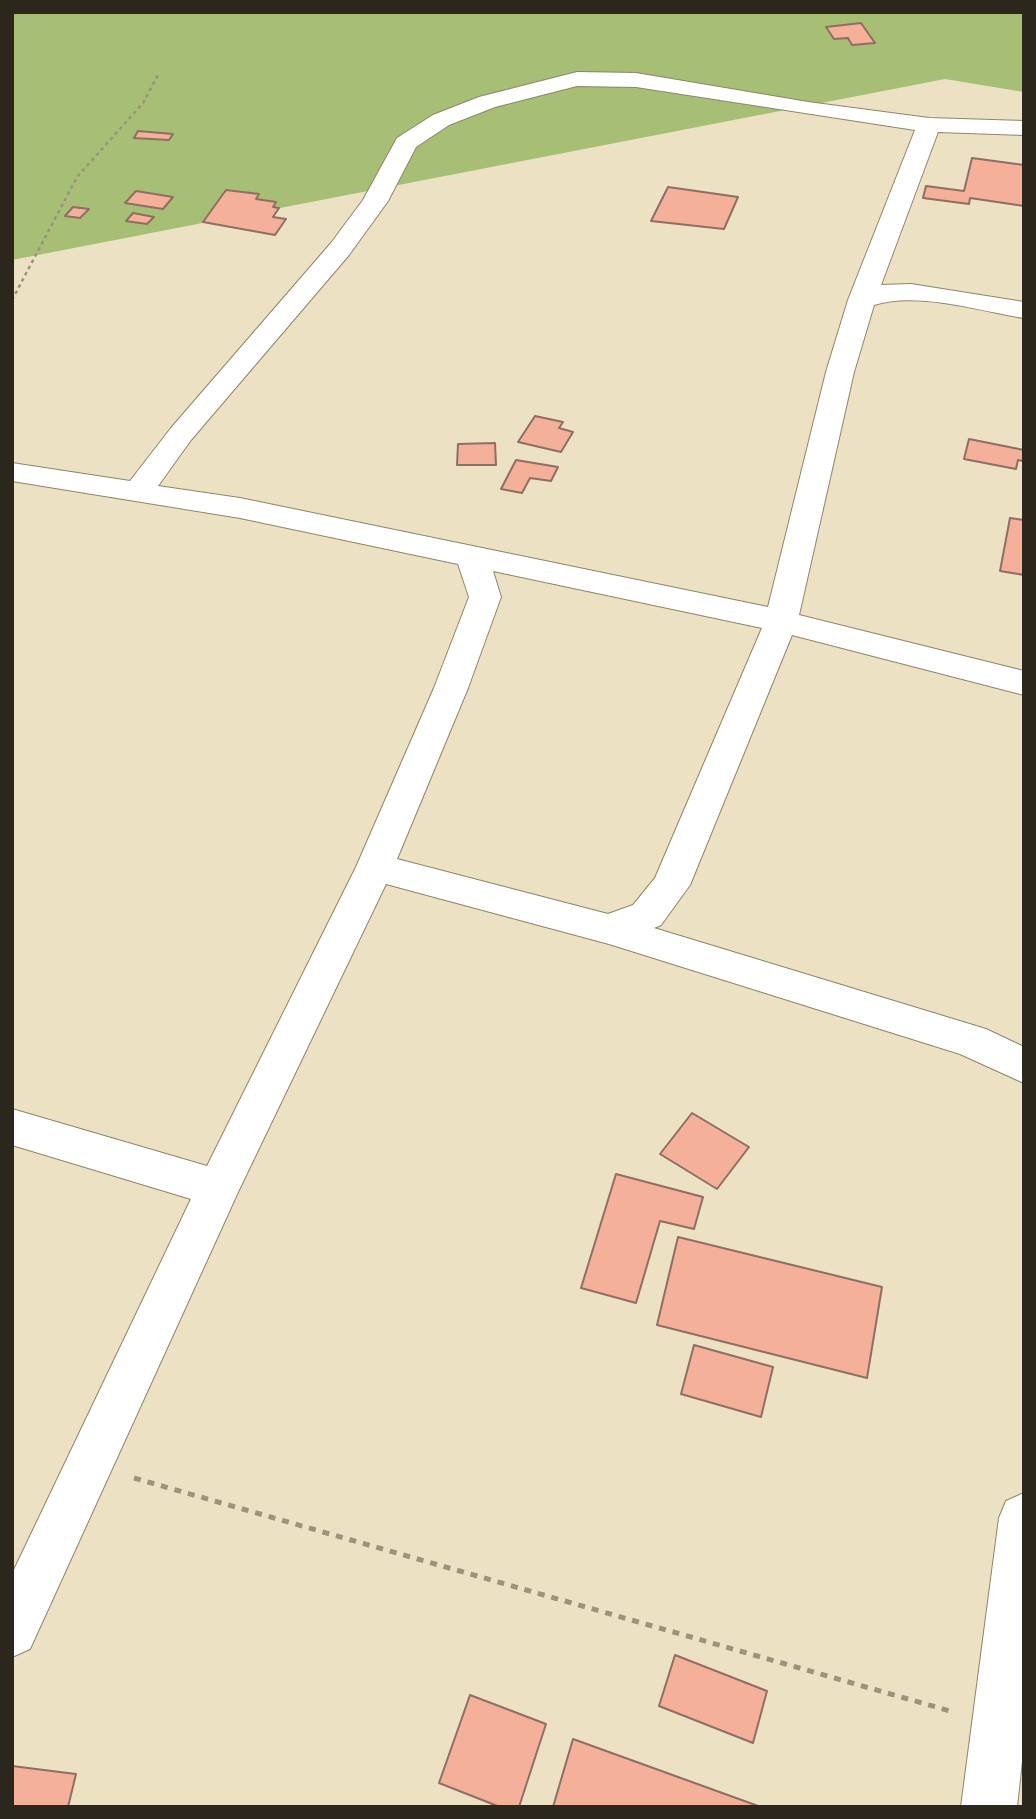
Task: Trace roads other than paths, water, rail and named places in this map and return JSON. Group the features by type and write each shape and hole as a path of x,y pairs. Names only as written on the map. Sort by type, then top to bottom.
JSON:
{"street":[{"path":"138,492 181,434 340,249 375,201 406,143 442,120 487,102 577,79 636,80 682,86 808,109 929,125 1024,128"},
{"path":"609,929 647,915 671,885 723,768 781,621 840,372 862,300 929,125"},
{"path":"862,300 889,291 911,292 1024,310"},
{"path":"12,472 240,508 781,621 1024,683"},
{"path":"12,1630 218,1188 375,867 451,688 485,597 472,557"},
{"path":"485,597 532,569"},
{"path":"375,867 609,929 972,1041 1024,1066"},
{"path":"12,1126 218,1188"},
{"path":"989,1807 1024,1518"}]}
